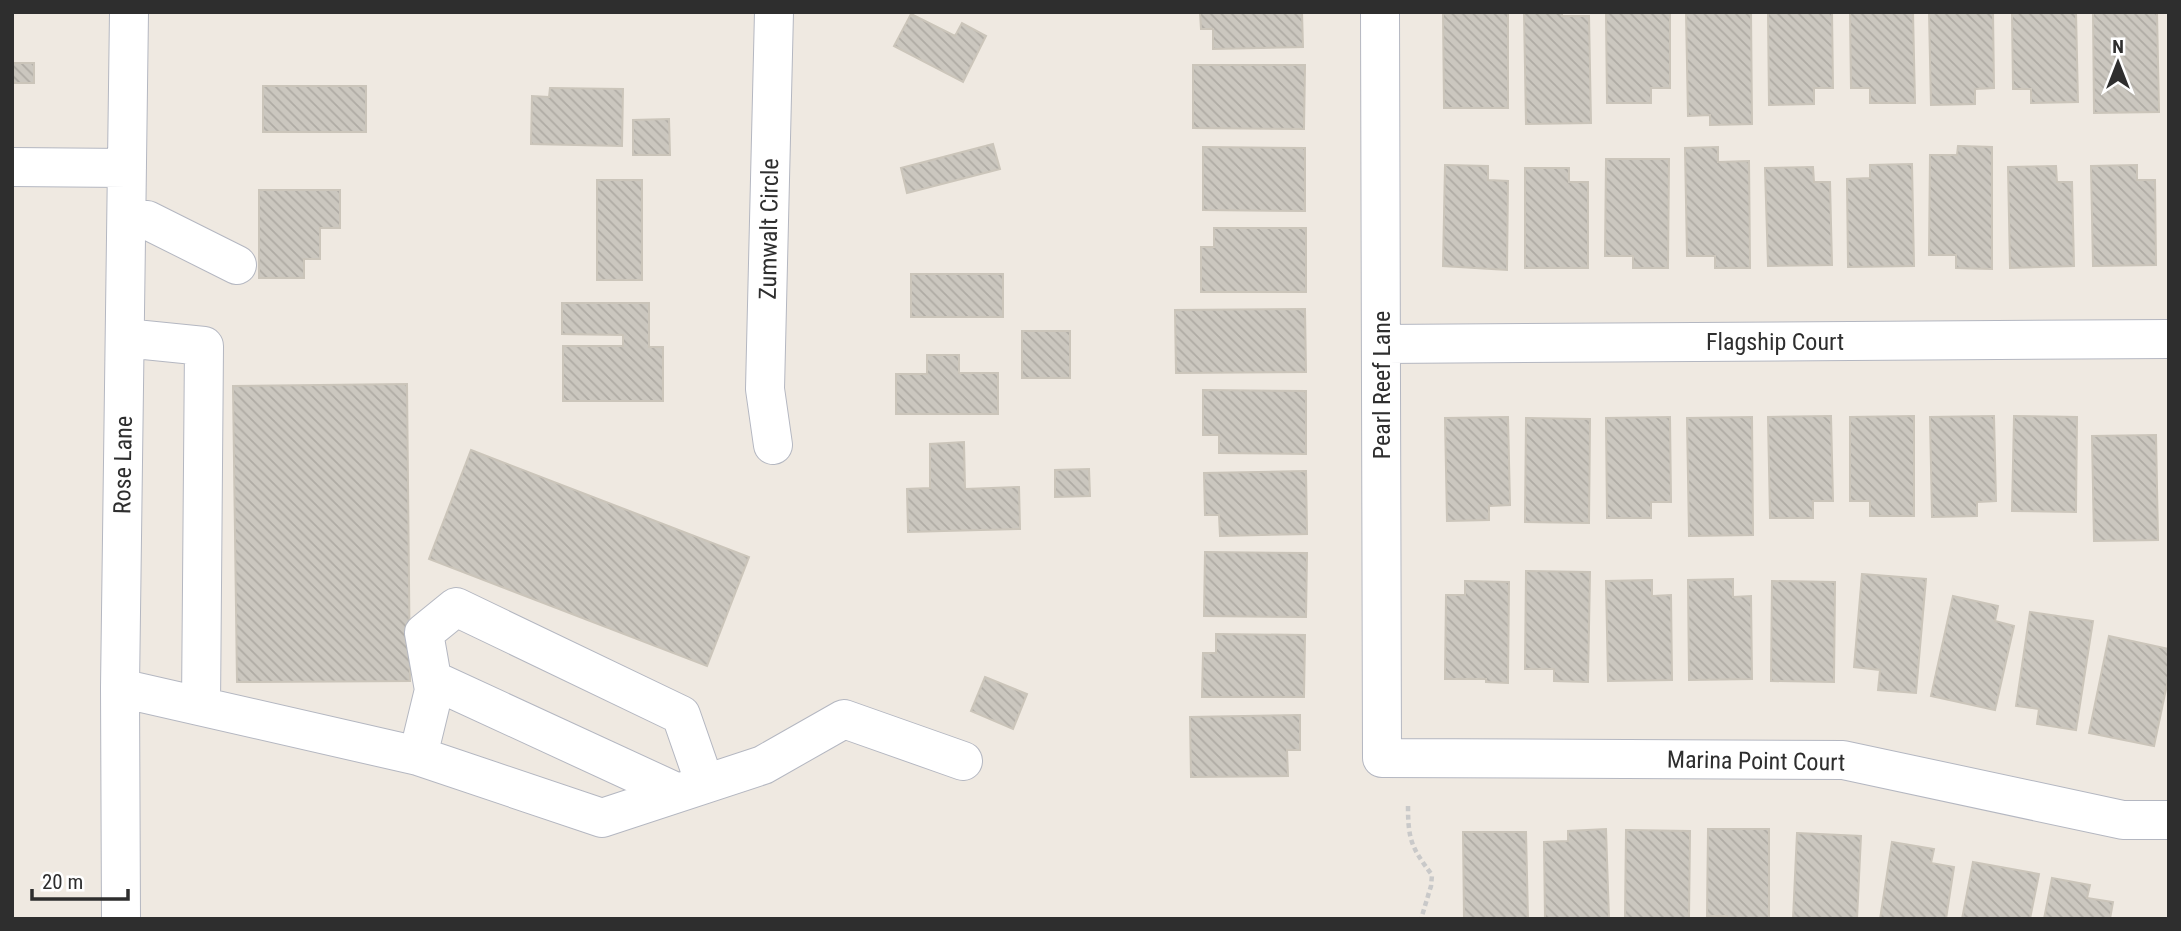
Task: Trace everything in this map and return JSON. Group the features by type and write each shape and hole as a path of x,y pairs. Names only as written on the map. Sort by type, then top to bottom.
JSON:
{"street":[{"name":"Rose Lane","path":"121,919 120,688 129,12"},
{"name":"Zumwalt Circle","path":"773,445 765,389 774,12"},
{"name":"Pearl Reef Lane","path":"1380,12 1382,758"},
{"path":"12,167 127,168"},
{"path":"127,219 147,220 237,265"},
{"path":"125,338 204,346 201,706"},
{"name":"Flagship Court","path":"1382,344 2169,340"},
{"path":"418,756 434,690 424,632 456,607 681,715 691,789"},
{"path":"433,680 691,789"},
{"path":"120,688 418,756 602,818 764,765 844,719 963,761"},
{"name":"Marina Point Court","path":"1382,758 1843,760 2123,820 2169,820"},
{"name":"Marina Point Court","path":"2123,820 2169,841"}],"path":[{"path":"1408,806 1408,832 1415,851 1432,875 1421,919"}],"building":[{"path":"1200,12 1302,12 1303,47 1213,49 1213,29 1201,29"},
{"path":"1443,12 1508,12 1508,108 1444,108"},
{"path":"1524,12 1562,12 1562,16 1589,16 1591,123 1526,124"},
{"path":"1606,12 1670,12 1670,88 1651,88 1651,103 1607,103"},
{"path":"1686,12 1751,12 1752,124 1710,125 1710,115 1688,116"},
{"path":"1768,12 1832,12 1833,88 1814,88 1814,104 1769,105"},
{"path":"1850,12 1913,12 1915,103 1870,103 1870,88 1851,88"},
{"path":"1929,12 1993,12 1994,88 1975,89 1975,104 1931,105"},
{"path":"2012,12 2076,12 2078,102 2031,103 2031,89 2013,89"},
{"path":"2093,12 2157,12 2159,112 2094,113"},
{"path":"911,14 955,36 962,23 986,36 963,82 894,46"},
{"path":"12,63 34,63 34,83 12,83"},
{"path":"1193,65 1305,65 1304,129 1193,128"},
{"path":"263,86 366,86 366,132 263,132"},
{"path":"550,88 623,89 622,146 531,144 532,96 549,97"},
{"path":"669,119 670,155 633,155 633,120"},
{"path":"993,144 1000,169 907,193 901,168"},
{"path":"1958,146 1992,147 1992,269 1956,268 1956,255 1929,255 1930,155 1957,155"},
{"path":"1203,147 1305,148 1305,211 1203,210"},
{"path":"1718,147 1718,162 1749,161 1750,268 1715,268 1715,256 1687,256 1685,148"},
{"path":"1606,159 1669,159 1668,268 1633,268 1633,256 1605,256"},
{"path":"1912,164 1914,266 1848,267 1847,179 1870,178 1870,165"},
{"path":"1445,165 1488,166 1488,180 1508,181 1507,270 1443,266"},
{"path":"2137,165 2137,180 2155,180 2156,265 2093,266 2091,166"},
{"path":"2056,166 2057,182 2072,182 2074,266 2010,268 2008,167"},
{"path":"1813,167 1814,182 1830,182 1832,265 1768,266 1765,168"},
{"path":"1525,168 1569,168 1569,182 1588,182 1588,268 1525,268"},
{"path":"597,180 642,180 642,280 597,280"},
{"path":"259,190 340,190 340,228 320,228 320,259 304,259 304,278 259,278"},
{"path":"1214,228 1306,228 1306,292 1201,292 1201,247 1214,247"},
{"path":"911,274 1003,274 1003,317 911,317"},
{"path":"562,303 649,303 649,347 663,347 663,401 563,401 563,346 623,346 623,335 562,334"},
{"path":"1305,309 1306,372 1176,373 1175,310"},
{"path":"1022,331 1070,331 1070,378 1022,378"},
{"path":"927,355 959,355 959,373 998,373 998,414 896,414 896,374 927,374"},
{"path":"407,384 410,681 237,682 233,386"},
{"path":"1203,390 1306,391 1306,454 1219,453 1219,435 1203,435"},
{"path":"1831,416 1833,501 1813,501 1813,518 1770,518 1768,417"},
{"path":"1914,416 1914,516 1870,516 1870,501 1850,501 1850,417"},
{"path":"1994,416 1996,501 1977,502 1977,516 1932,517 1930,417"},
{"path":"2014,416 2077,417 2076,512 2012,511"},
{"path":"1508,417 1510,505 1489,506 1489,520 1447,521 1445,418"},
{"path":"1670,417 1671,502 1651,502 1651,518 1607,518 1606,418"},
{"path":"1752,417 1753,535 1689,536 1687,418"},
{"path":"1526,418 1590,419 1589,523 1525,522"},
{"path":"2156,435 2158,540 2094,541 2092,436"},
{"path":"964,442 965,489 1019,487 1020,529 908,532 907,489 930,488 930,444"},
{"path":"471,450 749,557 707,666 429,559"},
{"path":"1089,469 1090,496 1055,497 1055,470"},
{"path":"1306,471 1307,534 1220,536 1219,515 1205,515 1204,473"},
{"path":"1205,552 1307,553 1306,617 1204,616"},
{"path":"1526,571 1590,572 1588,682 1554,681 1554,669 1525,669"},
{"path":"1862,574 1926,579 1916,693 1878,690 1880,670 1854,667"},
{"path":"1733,579 1733,597 1751,596 1752,679 1689,680 1688,580"},
{"path":"1652,580 1652,596 1671,595 1672,680 1608,681 1606,581"},
{"path":"1465,581 1509,582 1508,683 1486,682 1486,679 1445,679 1446,595 1465,595"},
{"path":"1772,581 1835,582 1834,682 1771,681"},
{"path":"1953,596 1998,606 1995,621 2014,626 1995,710 1931,696"},
{"path":"2030,612 2093,621 2076,730 2037,724 2039,709 2016,706"},
{"path":"1216,634 1305,635 1304,697 1202,697 1203,653 1216,653"},
{"path":"2109,636 2169,649 2169,675 2154,746 2089,733"},
{"path":"985,677 1027,694 1013,729 971,711"},
{"path":"1300,715 1300,750 1287,750 1288,776 1191,777 1190,717"},
{"path":"1606,829 1609,919 1545,919 1544,842 1568,841 1568,831"},
{"path":"1708,829 1769,829 1769,919 1707,916"},
{"path":"1626,830 1690,831 1689,918 1625,919"},
{"path":"1463,832 1526,832 1528,919 1464,919"},
{"path":"1797,833 1861,836 1857,919 1793,919"},
{"path":"1892,842 1934,849 1931,863 1954,867 1946,919 1880,919"},
{"path":"1973,862 2039,874 2030,919 1962,919"},
{"path":"2052,878 2090,885 2087,898 2113,902 2110,919 2044,919"}]}
